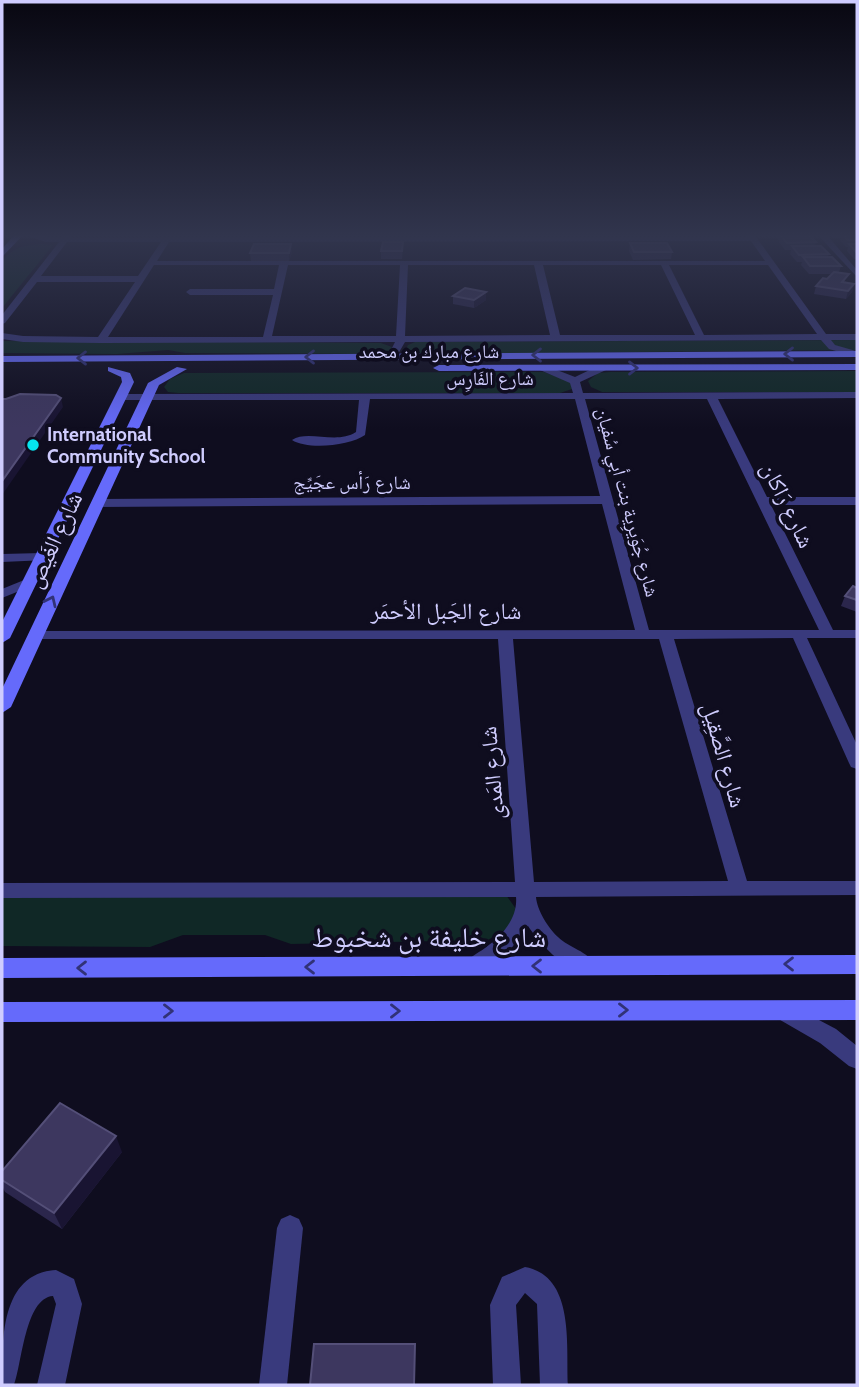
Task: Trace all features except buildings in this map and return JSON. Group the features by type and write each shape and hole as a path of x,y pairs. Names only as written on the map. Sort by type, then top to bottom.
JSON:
{"main road":[{"name":"شارع مبارك بن محمد","path":"2,357 413,356 827,350 855,354"},
{"name":"شارع مبارك بن محمد","path":"2,369 857,367"},
{"path":"113,369 128,377 122,397"},
{"name":"شارع الغَيص","path":"2,707 147,397 157,380 181,369"},
{"name":"شارع الغَيص","path":"2,638 122,397"},
{"name":"شارع خليفة بن شخبوط","path":"2,968 857,964"},
{"path":"2,1012 857,1010"}],"street":[{"path":"2,321 19,299"},
{"path":"101,340 128,299"},
{"path":"267,340 276,299"},
{"path":"385,356 395,352 401,342 403,299"},
{"path":"548,299 556,339"},
{"path":"682,299 702,338"},
{"path":"796,299 824,338 827,350"},
{"path":"2,336 23,339 401,342 857,337"},
{"path":"401,342 413,356"},
{"name":"شارع جُوَيرِية بنت أبي سُفيان","path":"544,368 575,381 602,368"},
{"name":"شارع جُوَيرِية بنت أبي سُفيان","path":"575,381 643,634"},
{"name":"شارع الفَارِس","path":"122,397 857,395"},
{"name":"شارع رَاكان","path":"711,396 828,634"},
{"path":"298,440 345,440 357,437 360,433 365,397"},
{"name":"شارع رَأس عجَيِّج","path":"97,503 607,500"},
{"path":"763,501 857,501"},
{"path":"2,558 42,557"},
{"path":"2,594 29,582"},
{"name":"شارع المَدى","path":"505,634 527,899 551,943 585,965"},
{"name":"شارع الصَّقِيل","path":"665,634 740,889"},
{"path":"798,634 857,763"},
{"name":"شارع الجَبل الأحمَر","path":"36,635 857,634"},
{"path":"2,891 228,888 527,899 740,889 857,888"},
{"path":"474,966 506,944 519,927 527,899"},
{"path":"783,1010 828,1036 857,1059"},
{"path":"273,1385 290,1228"},
{"path":"507,1385 503,1305 505,1292 513,1283 524,1279 536,1282 545,1290 550,1303 554,1385"},
{"path":"2,1381 20,1309 26,1296 49,1282 60,1284 68,1293 69,1304 51,1385"}],"green space":[{"path":"2,299 10,299 2,308"},
{"path":"857,340 857,350 414,354 406,349 415,342"},
{"path":"2,341 381,343 392,347 389,352 383,354 185,353 168,350 117,354 2,353"},
{"path":"857,371 857,392 602,392 591,387 588,381 598,373 610,372"},
{"path":"544,372 571,382 572,389 560,393 178,393 168,392 164,387 170,379 184,373"},
{"path":"305,894 506,895 519,913 508,928 488,940 291,944 265,935 183,935 150,947 2,946 2,898"}],"place":[{"name":"International Community School","path":"33,445"}]}
